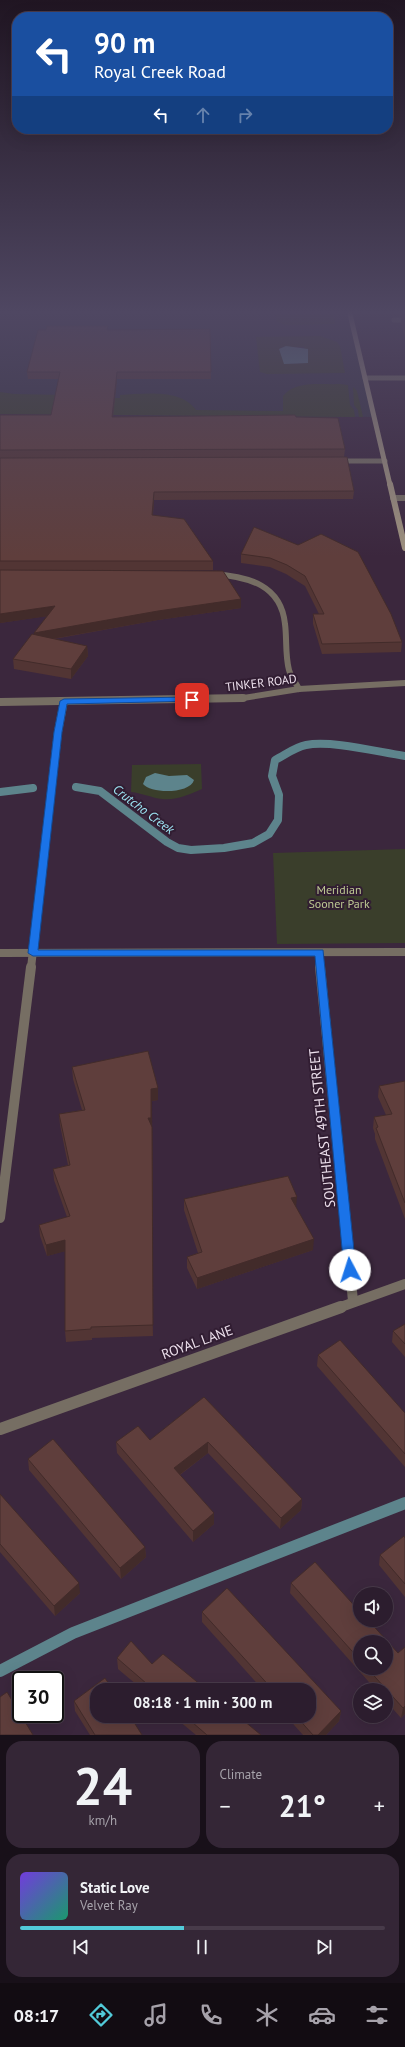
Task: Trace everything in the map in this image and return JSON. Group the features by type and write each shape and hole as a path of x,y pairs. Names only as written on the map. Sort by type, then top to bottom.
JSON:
{"street":[{"path":"369,395 405,548"},
{"path":"330,461 384,461"},
{"path":"393,498 405,498"},
{"path":"207,574 242,578 269,590 277,599 282,609 289,670 299,689"},
{"name":"TINKER ROAD","path":"0,702 235,699 299,689 405,683"},
{"path":"0,1218 33,953 58,732 64,701"},
{"path":"0,953 405,952"},
{"name":"SOUTHEAST 49TH STREET","path":"319,953 353,1301"},
{"name":"ROYAL LANE","path":"0,1429 353,1301 405,1284"}],"shaded area":[{"path":"0,395 369,395 374,417 0,414"},
{"path":"155,773 169,776 187,775 194,780 191,785 178,790 154,790 143,784 146,777"}],"green space":[{"path":"0,395 64,395 63,399 120,398 120,395 171,395 181,398 196,410 283,411 283,396 349,395 350,405 354,410 355,417 0,414"},
{"path":"353,395 358,395 363,417 359,417 358,410 354,405"},
{"path":"201,764 202,789 183,797 167,799 131,792 132,765"},
{"name":"Meridian Sooner Park","path":"405,849 405,943 277,944 273,853"}],"building":[{"path":"55,395 114,395 112,417 295,415 296,417 338,418 345,449 0,450 0,415 51,415"},
{"path":"347,457 354,491 154,492 152,515 184,519 213,561 0,561 0,458"},
{"path":"254,527 298,545 321,534 358,552 391,614 402,642 322,644 313,614 324,614 305,576 287,565 270,558 241,554"},
{"path":"0,570 223,571 241,599 158,611 34,633 55,606 0,614"},
{"path":"32,634 87,646 71,669 13,659"},
{"path":"148,1051 158,1088 151,1089 151,1118 148,1118 152,1127 153,1325 91,1327 91,1329 65,1331 65,1240 46,1245 39,1225 70,1216 53,1169 70,1165 59,1114 85,1110 72,1067"},
{"path":"405,1081 405,1203 376,1128 378,1127 374,1117 392,1114 379,1086"},
{"path":"288,1176 297,1197 291,1198 314,1239 197,1278 187,1257 202,1252 184,1199"},
{"path":"405,1324 405,1344 393,1331"},
{"path":"340,1340 405,1413 405,1454 318,1355"},
{"path":"204,1397 302,1499 281,1518 208,1442 174,1468 214,1513 193,1531 116,1442 138,1426 150,1440"},
{"path":"53,1439 145,1547 120,1568 28,1459"},
{"path":"0,1494 79,1583 54,1606 0,1544"},
{"path":"404,1536 405,1538 405,1584 380,1555"},
{"path":"315,1562 353,1604 353,1627 374,1627 382,1635 353,1635 353,1652 291,1583"},
{"path":"227,1588 315,1683 267,1683 202,1612"},
{"path":"131,1641 152,1664 163,1654 198,1683 146,1683 117,1658"},
{"path":"405,1647 405,1706 403,1708 393,1697 393,1683 380,1683 373,1675 393,1675 393,1648 398,1653"},
{"path":"105,1678 108,1683 98,1683"},
{"path":"316,1684 341,1711 318,1735 313,1735 302,1723 316,1723"},
{"path":"90,1689 90,1723 134,1723 142,1735 95,1735 74,1701"},
{"path":"7,1692 12,1700 12,1723 26,1723 33,1735 0,1735 0,1697"},
{"path":"193,1723 246,1723 261,1735 207,1735"}],"waterway":[{"name":"Crutcho Creek","path":"76,787 100,791 167,842 178,848 191,850 224,848 253,843 269,834 278,820 279,795 272,776 275,760 294,749 306,745 328,744 405,756"},
{"name":"Crutcho Creek","path":"0,792 33,788"},
{"path":"0,1671 73,1633 405,1503"}],"route":[{"path":"192,700 64,701 58,732 33,953 319,953 350,1270"}]}
